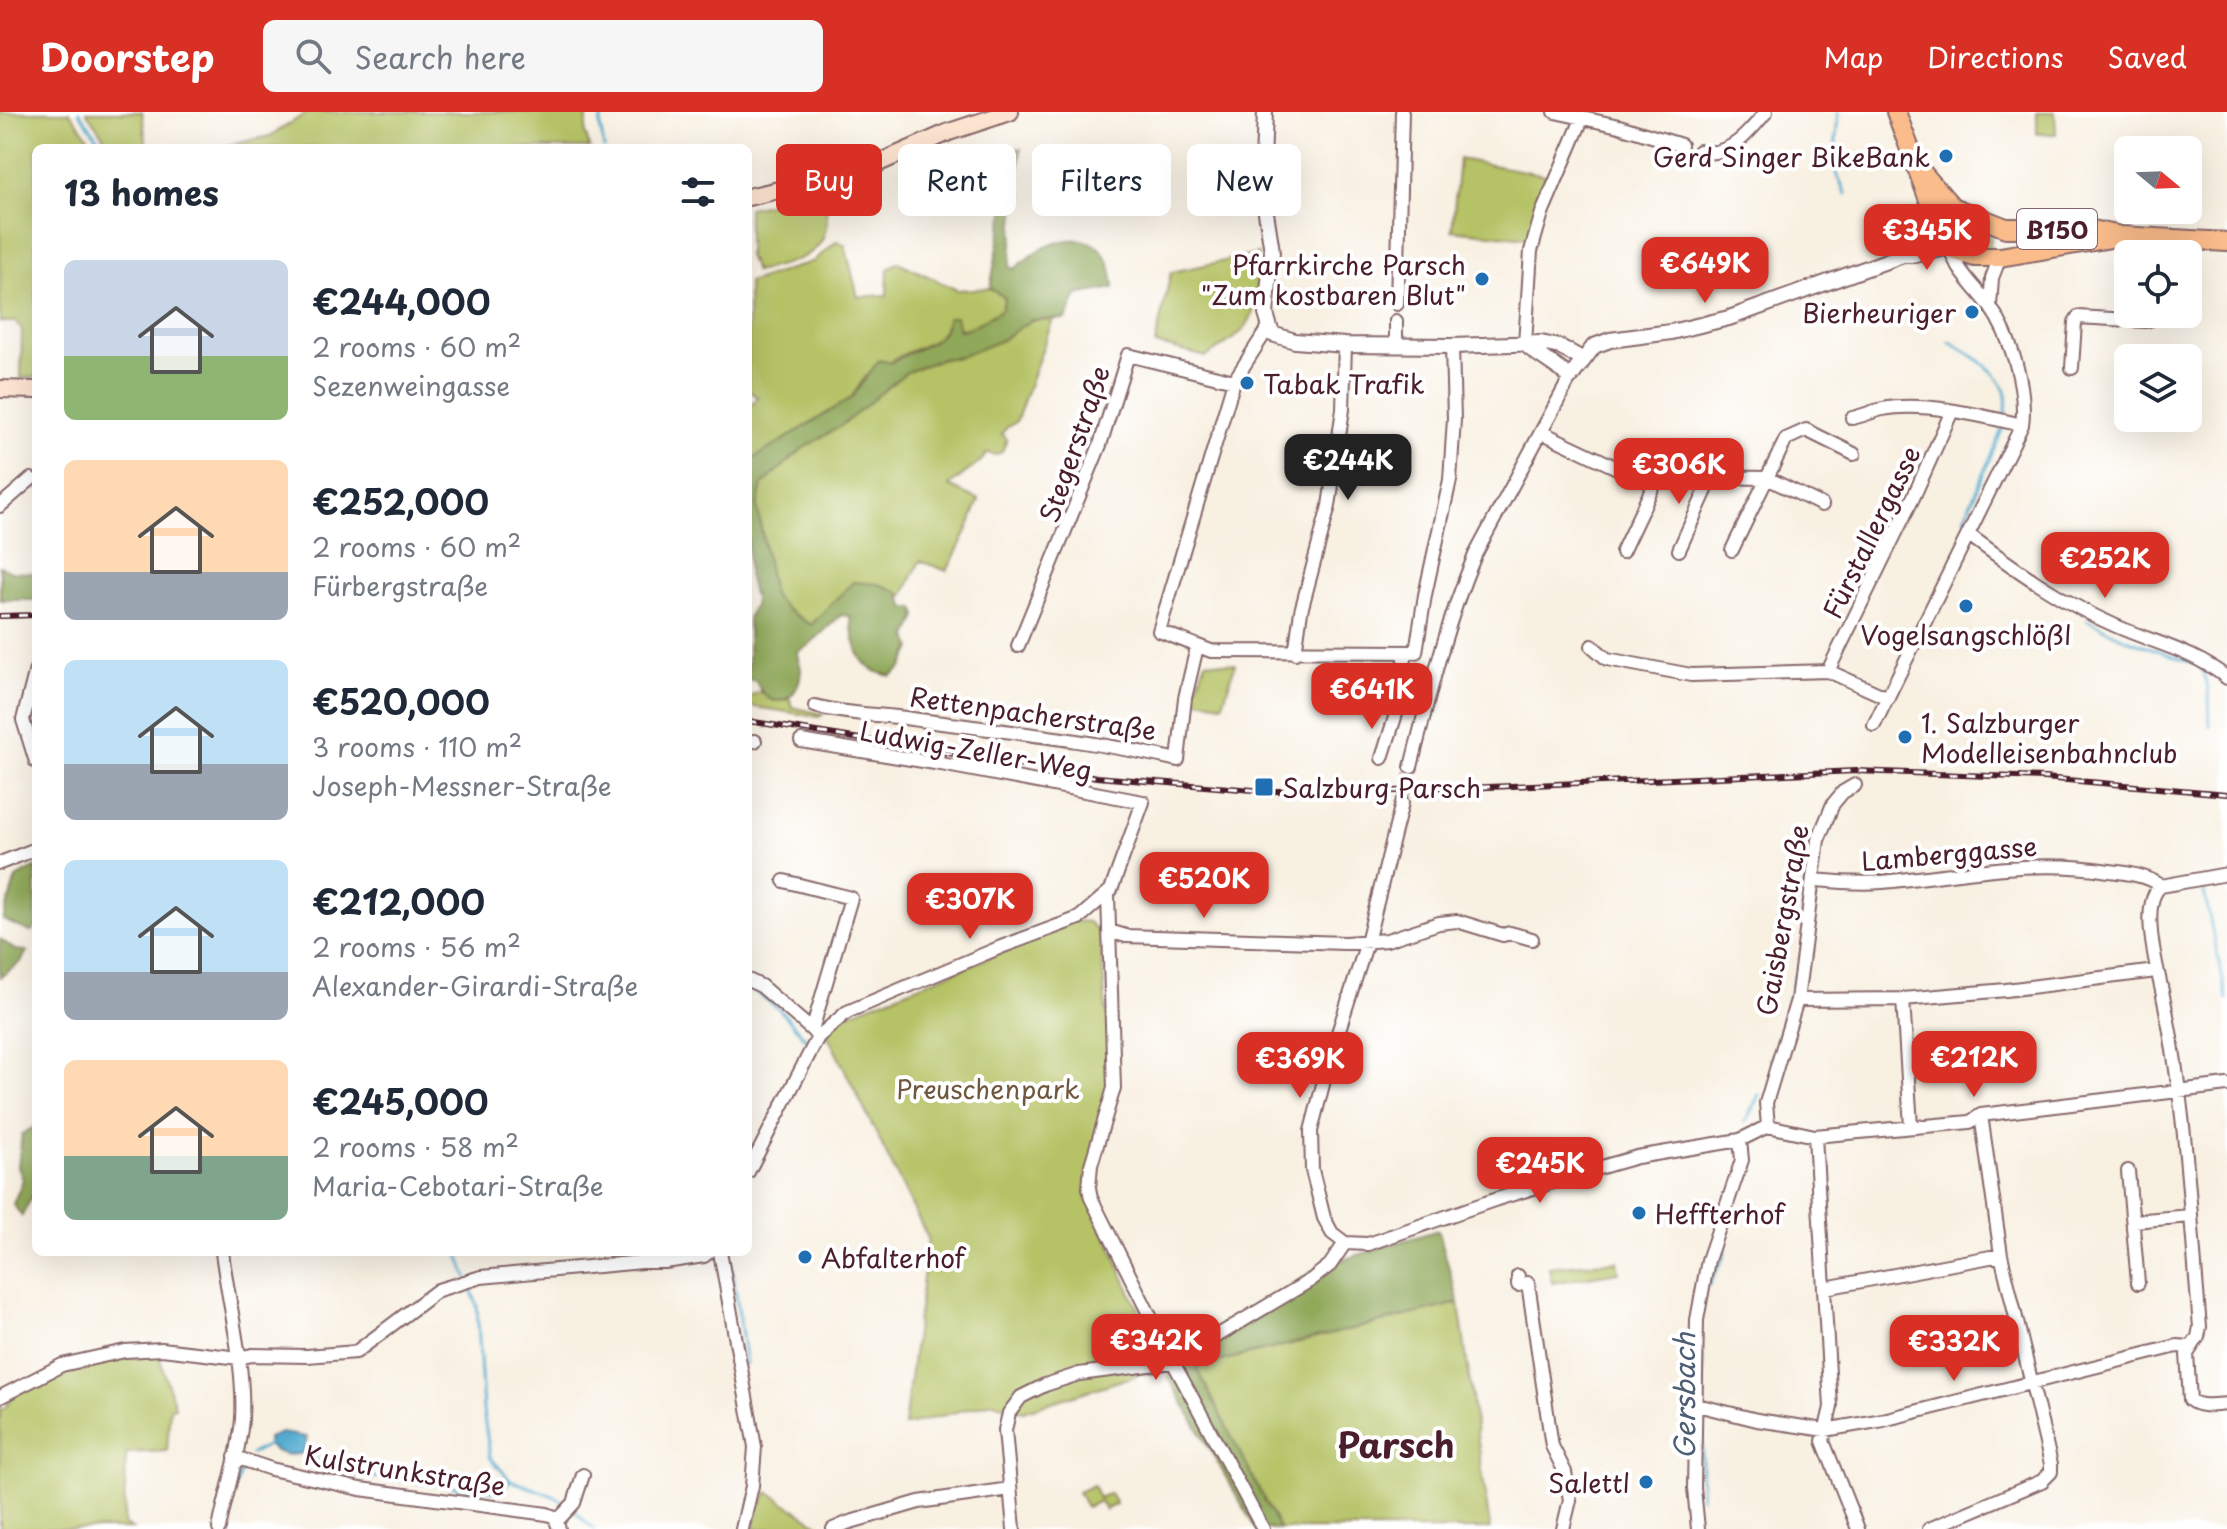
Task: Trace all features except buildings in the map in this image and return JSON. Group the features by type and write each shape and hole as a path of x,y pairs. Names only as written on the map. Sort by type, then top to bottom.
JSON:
{"main road":[{"path":"752,196 858,172 949,132 1010,112"},
{"name":"B150","path":"1896,112 1941,230 1950,247 1961,254 2000,257 2121,236"},
{"name":"B150","path":"1919,169 1952,207 1997,230 2083,228 2143,240"},
{"path":"1941,230 1972,226 1997,230 2000,257"},
{"name":"B150","path":"2202,244 2227,242"},
{"path":"0,389 32,390"}],"street":[{"path":"1265,112 1262,187 1272,251 1266,314 1272,334 1280,338 1345,345 1551,344 1582,359"},
{"path":"1397,304 1402,112"},
{"path":"1555,112 1619,126 1681,145"},
{"path":"1699,151 1710,154 1726,150 1750,132 1766,112"},
{"path":"1525,344 1531,251 1542,213 1582,119"},
{"path":"1411,767 1436,668 1464,580 1570,378 1594,346 1610,340 1671,332 1729,318 1903,255 1941,230"},
{"path":"1874,725 2022,425 2025,403 2016,364 1990,306 1956,264 1950,247 1903,255"},
{"path":"1990,306 1992,278 2000,257"},
{"path":"2072,368 2078,317 2114,319"},
{"path":"1396,321 1396,346"},
{"path":"1268,328 1234,381 1159,631 1211,651 1411,652"},
{"path":"1525,344 1570,378"},
{"path":"1295,653 1301,611 1329,506 1343,409 1345,345"},
{"path":"1382,758 1396,714 1450,480 1454,419 1452,346"},
{"name":"Stegerstraße","path":"1018,646 1095,457 1128,355 1234,381"},
{"name":"Fürstallergasse","path":"1852,418 1883,409 1952,411 2022,425"},
{"name":"Fürstallergasse","path":"1828,671 1952,411"},
{"path":"1732,550 1786,439 1806,430 1854,454"},
{"path":"1541,432 1634,476 1767,478 1822,505"},
{"path":"1622,552 1658,476"},
{"path":"1679,550 1712,477"},
{"path":"0,506 31,479"},
{"path":"1969,535 2069,602 2115,626 2206,662 2227,678"},
{"path":"1592,646 1607,659 1691,675 1828,671 1888,698"},
{"name":"Rettenpacherstraße","path":"815,706 834,712 888,715 1065,740 1178,760 1185,698 1197,647"},
{"path":"32,685 23,720 32,749"},
{"name":"Ludwig-Zeller-Weg","path":"801,741 1143,802 1108,895"},
{"name":"Gaisbergstraße","path":"1768,1126 1766,1103 1797,1000 1816,853 1833,804 1843,792 1855,785"},
{"path":"1402,803 1367,942 1319,1096 1310,1141 1312,1170 1324,1218 1332,1233 1345,1243 1368,1244 1497,1199 1637,1157 1740,1140 1768,1126 1815,1136 1970,1122 1981,1115 2227,1085"},
{"path":"0,863 32,851"},
{"name":"Lamberggasse","path":"1814,880 1878,883 2017,865 2089,867 2137,875 2152,879 2161,886 2227,874"},
{"path":"752,1164 815,1034 851,898 784,881"},
{"path":"2161,886 2154,893 2151,910 2156,971 2178,1092 2200,1327 2198,1337 2187,1354 2190,1400 2209,1406 2227,1404"},
{"path":"815,1034 847,1012 1001,947 1079,918 1108,895"},
{"path":"1108,895 1114,1088 1091,1165 1089,1188 1173,1362 1263,1529"},
{"path":"1079,918 1090,918 1109,931 1126,936 1367,942 1396,938 1439,923 1457,921 1503,935 1510,933 1532,939"},
{"path":"1797,1000 1903,999 2156,971"},
{"path":"752,982 761,986 815,1034"},
{"path":"1903,999 1911,1127"},
{"path":"1929,1529 2042,1481 2051,1472 2001,1255 1981,1115"},
{"path":"1815,1136 1831,1407 1823,1441 1858,1529"},
{"path":"1698,1529 1694,1488 1703,1407 1696,1332 1700,1297 1720,1219 1742,1160 1740,1140"},
{"path":"2128,1171 2138,1283"},
{"path":"2134,1221 2190,1216"},
{"path":"1014,1529 1005,1430 1009,1413 1021,1397 1079,1374 1173,1362 1311,1280 1330,1265 1345,1243"},
{"path":"1825,1288 2001,1255"},
{"path":"219,1529 235,1457 242,1405 239,1358 223,1256"},
{"path":"0,1397 62,1365 100,1355 154,1349 239,1358 356,1352 438,1290 475,1279 704,1256"},
{"path":"721,1256 755,1447 752,1486 742,1529"},
{"path":"1518,1276 1518,1285 1528,1283 1552,1446 1567,1481 1570,1500 1563,1529"},
{"path":"1703,1407 1757,1420 1825,1430 1883,1420 2177,1346 2191,1347"},
{"name":"Kulstrunkstraße","path":"235,1457 271,1469 360,1489 563,1518"},
{"path":"563,1518 583,1475"},
{"path":"833,1529 919,1502 1010,1489"}],"green space":[{"path":"0,112 70,112 93,144 32,144 32,377 21,378 22,330 16,322 0,322"},
{"path":"86,112 142,112 146,144 109,144"},
{"path":"308,112 588,112 585,133 589,144 234,144 270,136"},
{"path":"2037,112 2055,112 2056,134 2037,134"},
{"path":"1016,148 1021,149 1016,203"},
{"path":"1459,159 1546,175 1527,238 1452,230"},
{"path":"776,202 776,216 827,216 825,233 811,252 786,264 755,272 752,265 752,207"},
{"path":"1004,216 1015,216 1010,267 1015,269 1046,247 1077,240 1091,243 1102,251 1110,266 1114,288 1077,295 1066,319 1031,320 1000,341 905,373 841,426 802,449 762,485 757,506 773,595 786,609 811,625 853,582 878,584 898,591 906,608 915,608 917,616 908,637 912,648 902,668 891,676 879,673 864,662 856,647 850,616 841,615 797,652 801,672 799,683 789,697 775,701 768,698 752,680 752,609 755,603 752,591 752,460 851,398 879,360 892,363 935,340 948,317 956,317 959,330 969,328 1001,310 1005,298 990,288"},
{"path":"1973,228 1985,232 1991,238 1990,249 1978,254 1954,240 1960,229"},
{"path":"837,241 845,245 858,297 887,295 888,269 898,262 957,290 990,288 1005,298 1001,310 969,328 946,330 939,339 904,354 865,377 851,398 752,460 752,404 758,398 752,393 752,282 814,261"},
{"path":"1258,254 1255,304 1248,323 1239,334 1206,357 1155,344 1171,272"},
{"path":"1053,319 1016,422 1002,434 1007,439 1002,452 995,455 987,453 949,486 979,500 947,571 920,561 902,598 898,591 853,582 811,625 786,609 773,595 757,506 762,485 802,449 905,373 940,359 959,357 1031,320"},
{"path":"0,566 11,572 32,573 32,600 0,600"},
{"path":"1206,661 1235,664 1223,704 1192,699"},
{"path":"760,691 774,700 790,699 792,707 823,714 819,717 752,707 752,696"},
{"path":"32,869 31,932 3,920 16,878"},
{"name":"Preuschenpark","path":"1074,921 1089,922 1100,935 1106,1009 1114,1052 1091,1198 1131,1294 1153,1336 1160,1364 1132,1377 1023,1411 993,1402 904,1426 928,1238 822,1024"},
{"path":"0,939 15,950 27,951 21,962 0,977"},
{"path":"32,1128 32,1196 22,1216 13,1204 23,1180 18,1166 22,1134"},
{"path":"1438,1230 1459,1303 1196,1367 1279,1529 1256,1529 1167,1375 1312,1272"},
{"path":"1617,1261 1619,1272 1552,1283 1549,1267"},
{"path":"1459,1303 1490,1529 1279,1529 1196,1367"},
{"path":"159,1356 175,1407 170,1408 167,1451 126,1453 124,1524 132,1529 0,1529 0,1409 5,1408 16,1390 76,1365"},
{"path":"1093,1485 1099,1498 1110,1493 1116,1504 1105,1510 1100,1501 1086,1507 1078,1492"},
{"path":"768,1492 826,1529 754,1529 759,1507"}],"water":[{"path":"281,1433 307,1437 304,1453 284,1454 268,1445 268,1438"}],"waterway":[{"path":"79,112 102,144"},
{"path":"603,112 600,125 603,144"},
{"name":"Gersbach","path":"1838,112 1834,168 1846,194"},
{"name":"Gersbach","path":"1950,342 1992,371 2006,395 2006,415"},
{"name":"Gersbach","path":"1965,517 2004,425"},
{"path":"2087,620 2126,639 2190,662"},
{"path":"2197,665 2207,685 2210,726"},
{"name":"Gersbach","path":"1805,889 1812,846"},
{"path":"2203,887 2227,999"},
{"name":"Gersbach","path":"1802,919 1804,901"},
{"name":"Gersbach","path":"1792,986 1795,975"},
{"path":"752,990 778,1008 806,1039"},
{"name":"Gersbach","path":"1779,1035 1790,995"},
{"name":"Gersbach","path":"1771,1061 1775,1049"},
{"name":"Gersbach","path":"1745,1122 1759,1095"},
{"name":"Gersbach","path":"1708,1286 1724,1256 1727,1222"},
{"path":"459,1256 467,1277"},
{"path":"731,1256 746,1364"},
{"path":"469,1284 477,1305 483,1410 490,1457 510,1480 556,1497 567,1505"},
{"name":"Gersbach","path":"1702,1357 1703,1401"},
{"name":"Gersbach","path":"1701,1497 1703,1409"},
{"path":"251,1454 269,1444"},
{"path":"302,1451 339,1473 501,1492 509,1481"},
{"path":"758,1483 760,1463"},
{"path":"227,1529 231,1500 243,1466"},
{"path":"573,1510 594,1529"}],"tunnel":[{"path":"1402,803 1411,767"}],"railway":[{"path":"0,616 32,615"},
{"path":"752,722 1097,777 1265,791 1394,791 1856,771 2044,778 2227,794"}],"place":[{"name":"Gerd Singer BikeBank","path":"1946,156"},
{"name":"Pfarrkirche Parsch \"Zum kostbaren Blut\"","path":"1482,279"},
{"name":"Bierheuriger","path":"1972,312"},
{"name":"Tabak Trafik","path":"1247,383"},
{"name":"Vogelsangschlößl","path":"1966,606"},
{"name":"1. Salzburger Modelleisenbahnclub","path":"1905,737"},
{"name":"Salzburg Parsch","path":"1264,787"},
{"name":"Heffterhof","path":"1639,1213"},
{"name":"Abfalterhof","path":"805,1257"},
{"name":"Salettl","path":"1646,1482"}],"district":[{"name":"Parsch","path":"1396,1444"}]}
